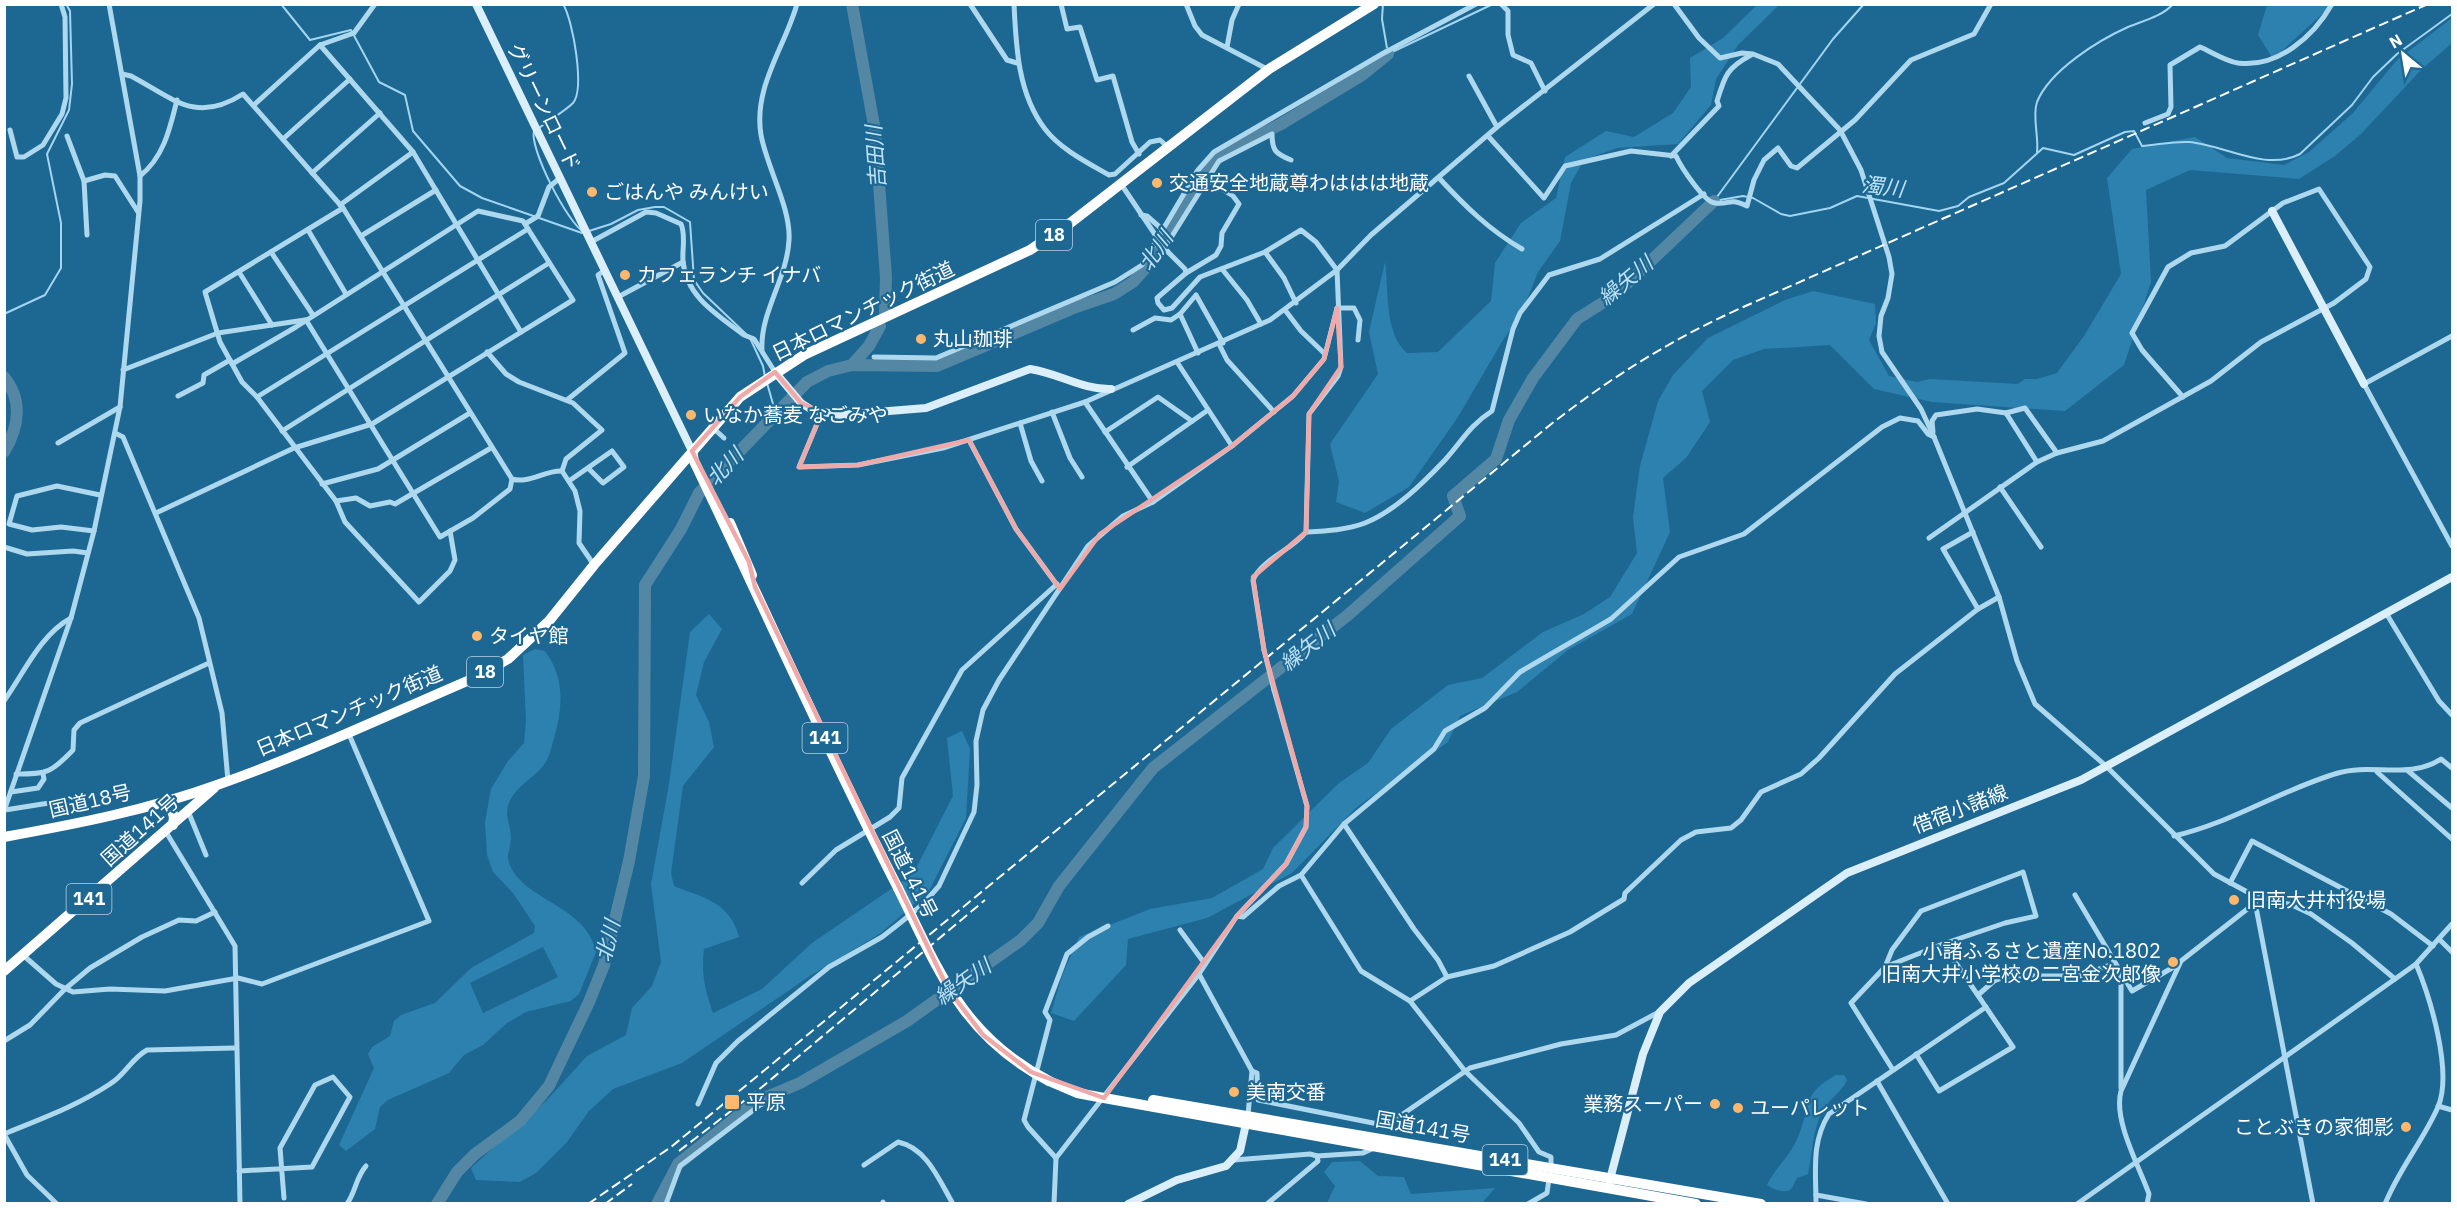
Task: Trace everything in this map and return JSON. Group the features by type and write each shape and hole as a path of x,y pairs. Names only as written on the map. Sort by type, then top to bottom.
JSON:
{"highway":[{"name":"日本ロマンチック街道","path":"217,786 479,676 508,659 549,621 594,565 740,397 775,372 826,344 1030,250 1169,148 1269,69 1374,4"},
{"name":"国道141号","path":"692,451 711,489 741,563 755,587 868,830 948,989 973,1024 1012,1060 1049,1081 1077,1093 1109,1099 1129,1097 1247,1120 1609,1183 1761,1203"},
{"name":"国道141号","path":"4,971 217,786"},
{"name":"国道18号","path":"4,837 76,824 158,804 217,786"},
{"path":"158,804 171,808 174,817 169,829"},
{"name":"国道141号","path":"1247,1120 1375,1148 1550,1173"},
{"name":"国道141号","path":"1609,1183 1689,1203"}],"main road":[{"name":"グリーンロード","path":"476,4 692,451"},
{"path":"2272,211 2364,384"},
{"path":"775,372 801,403 822,412 840,415 926,408 1030,369 1043,371 1096,390 1111,389"},
{"name":"借宿小諸線","path":"1609,1183 1642,1054 1660,1012 1689,983 1847,873 2081,780 2452,577"},
{"path":"1128,1203 1178,1180 1226,1167 1240,1151 1247,1120"}],"street":[{"path":"10,130 14,153 17,157 24,157 43,145 62,114 66,98 65,17 61,4"},
{"path":"49,803 5,811 71,618 94,531 120,407 140,176 109,4"},
{"path":"254,105 320,45 354,33 375,4"},
{"path":"762,350 763,328 783,273 789,239 787,220 761,133 762,98 774,57 790,29 797,4"},
{"path":"970,4 1007,60 1017,63"},
{"path":"1014,4 1017,63 1034,112 1046,131 1063,146 1109,175 1115,174 1150,142 1160,140 1169,148"},
{"path":"1061,4 1066,29 1080,27 1097,80 1113,76 1132,142 1139,154"},
{"path":"1186,4 1195,27 1202,35 1269,69"},
{"path":"1227,47 1232,20 1239,4"},
{"path":"874,357 936,358 1115,282 1142,265 1196,174 1214,152 1382,54 1476,4"},
{"path":"1501,4 1508,11 1508,35 1514,55 1532,63 1545,91"},
{"path":"822,412 798,467 858,465 943,448 969,440 1085,402 1261,324 1296,303 1337,270 1371,235 1497,127 1654,4"},
{"path":"1674,4 1698,38 1720,58 1742,53 1753,54 1778,64 1840,130 1861,170 1889,257 1892,274 1879,336 1882,352 1921,409 1934,437 1999,597 2017,661 2035,704 2106,766 2202,865 2253,895 2292,905 2311,914 2352,943 2395,979"},
{"path":"1488,136 1544,198 1565,166 1577,161 1631,151 1676,156 1708,201 1716,204 1733,200 1747,206 1754,180 1764,160 1778,148 1791,166 1797,168 1840,130 1855,120 1911,60 1974,34 1991,4"},
{"path":"2145,123 2168,114 2171,107 2170,65 2190,51 2200,47 2239,63 2276,57 2289,51 2314,29 2332,4"},
{"path":"320,45 413,152 521,332"},
{"path":"1671,156 1719,106 1717,101 1733,65 1753,54"},
{"path":"122,74 131,76 194,109 204,110 225,104 243,94 254,105 341,207 361,236 512,479 510,489 473,518 440,537 306,320"},
{"path":"1469,76 1497,127"},
{"path":"283,139 350,79"},
{"path":"140,176 150,168 163,147 177,100"},
{"path":"312,173 380,113"},
{"path":"1165,252 1219,161 1272,134 1272,147 1277,154 1291,160"},
{"path":"67,136 84,181 87,236"},
{"path":"413,152 308,230 205,292 220,342 242,382 257,397 336,501 345,522 419,602 450,571 455,560 450,531"},
{"path":"1054,1203 1056,1158 1109,1099 1206,964 1237,916 1286,864 1306,827 1307,806 1264,650 1253,579 1260,570 1300,540 1306,532 1309,414 1338,376 1341,367 1337,270 1316,242 1301,230 1265,252 1200,277 1172,308 1164,310 1157,298 1186,273 1216,255 1221,246 1222,233 1239,204 1233,196 1196,174"},
{"path":"84,181 105,175 115,176 138,212"},
{"path":"257,397 478,260 527,227 538,216 549,187 560,178"},
{"path":"1438,178 1470,211 1501,237 1522,249"},
{"path":"1121,184 1165,252 1185,269 1186,273"},
{"path":"1929,538 2037,462 2057,453 2103,441 2183,397 2211,381 2261,342 2324,308 2366,279 2370,267 2319,189 2283,203 2225,246 2191,252 2168,267 2132,333 2142,350 2183,397"},
{"path":"361,236 436,190"},
{"path":"1306,532 1349,528 1366,523 1391,508 1428,478 1474,423 1492,411 1513,328 1520,314 1549,275 1600,259 1704,194"},
{"path":"156,513 294,448 352,433 372,424 573,300 523,221 478,211 306,320 204,375 202,383 178,396"},
{"path":"591,242 646,212 656,213 683,227 683,262 688,284 696,296 744,335 754,339 775,372"},
{"path":"1141,214 1164,230"},
{"path":"308,230 346,294"},
{"path":"271,252 313,315"},
{"path":"1265,252 1284,278 1296,303"},
{"path":"618,297 683,262"},
{"path":"282,431 549,263"},
{"path":"1222,268 1247,300 1261,324"},
{"path":"567,400 625,353 598,275 605,270"},
{"path":"239,272 272,325"},
{"path":"1133,330 1155,318 1171,320 1180,314 1196,295 1221,343 1227,360 1274,412"},
{"path":"1337,308 1354,308 1360,320 1358,340"},
{"path":"698,1104 716,1063 738,1041 829,967 882,937 923,904 939,886 974,812 978,785 976,741 983,710 999,680 1059,587 1088,546 1100,534 1123,516 1153,502 1232,446 1293,396 1324,359 1337,308"},
{"path":"1285,310 1301,331 1325,354"},
{"path":"1180,314 1198,353"},
{"path":"123,370 218,333 306,320"},
{"path":"2452,336 2364,384 2452,546"},
{"path":"487,352 506,374 519,382 567,400 584,411 602,430 566,459 562,471"},
{"path":"1177,363 1232,446"},
{"path":"1105,432 1158,397 1192,421"},
{"path":"1085,402 1127,467 1153,502"},
{"path":"58,443 120,407"},
{"path":"1934,437 1932,421 1936,415 1977,409 2006,413 2025,408 2057,453"},
{"path":"1127,467 1208,410"},
{"path":"1052,412 1071,458 1082,477"},
{"path":"322,484 378,469 470,413"},
{"path":"2006,413 2037,462"},
{"path":"1237,916 1243,917 1279,886 1301,875 1344,824 1434,749 1445,731 1485,708 1520,672 1611,620 1679,557 1744,534 1882,427 1900,418 1910,417 1918,421 1928,434 1934,437"},
{"path":"1020,423 1031,461 1042,481"},
{"path":"712,427 724,438"},
{"path":"115,433 123,437 199,618 222,713 228,781"},
{"path":"969,440 1016,529 1059,587"},
{"path":"336,501 356,498 370,506 390,502 395,504 491,448"},
{"path":"569,481 612,451 624,467 603,483 588,468"},
{"path":"512,479 533,478 550,470 562,471"},
{"path":"562,471 575,491 580,511 579,543 594,565"},
{"path":"94,531 61,527 32,530 9,524 17,496 23,493 57,486 100,495"},
{"path":"2000,487 2041,547"},
{"path":"1973,532 1943,549 1978,609"},
{"path":"4,548 27,554 73,551 88,553"},
{"path":"802,883 836,850 890,817 899,808 902,778 962,670 1059,587"},
{"path":"1410,1001 1447,977 1494,966 1570,932 1624,899 1624,893 1681,840 1696,832 1731,828 1741,820 1761,792 1801,774 1819,758 1895,674 1978,609 1999,597"},
{"path":"2386,614 2433,692 2450,708 2452,715"},
{"path":"4,701 46,638 57,626 71,618"},
{"path":"16,774 44,774 53,771 73,750 74,730 80,723 209,663"},
{"path":"24,956 65,989 73,992 110,989 165,991 238,978 262,984 429,921 348,732"},
{"path":"2174,836 2222,823 2278,795 2340,772 2428,768 2441,759 2452,768"},
{"path":"2407,770 2452,808"},
{"path":"2377,772 2452,839"},
{"path":"11,792 38,788 44,779 44,774"},
{"path":"188,811 206,855"},
{"path":"1344,824 1414,929 1438,960 1447,977"},
{"path":"169,829 235,946 238,978 236,1048 240,1203"},
{"path":"2230,883 2252,842 2391,914 2433,946"},
{"path":"1885,967 2005,923 2036,916 2023,872 1921,911 1892,950 1885,967 1851,1003 1893,1070"},
{"path":"1301,875 1361,971 1410,1001 1465,1071 1519,1123 1539,1152 1551,1157 1547,1193 1528,1203"},
{"path":"2075,895 2132,991 2179,964 2255,903"},
{"path":"2253,895 2313,1203"},
{"path":"4,1041 30,1025 65,989 90,968 142,937 179,920 196,921 215,912"},
{"path":"2077,1203 2416,964 2452,924"},
{"path":"1056,1158 1024,1120 1050,1020 1045,1012 1067,954 1088,937 1108,926"},
{"path":"1179,930 1206,964"},
{"path":"2439,939 2452,952"},
{"path":"1916,1054 1939,1091 2013,1047 1943,944"},
{"path":"1978,995 1994,981 2007,976 2080,976 2115,963"},
{"path":"2121,1091 2179,964"},
{"path":"2385,1203 2392,1186 2438,1106 2443,1069 2425,989 2416,964"},
{"path":"2121,973 2121,1091 2119,1104 2122,1125 2149,1194 2147,1203"},
{"path":"1199,974 1252,1071 1257,1073 1258,1100 1375,1125 1383,1125 1400,1116 1465,1071 1561,1044 1616,1035 1660,1012"},
{"path":"1816,1203 1815,1160 1822,1125 1828,1114 1986,1006"},
{"path":"57,1203 27,1175 5,1134 62,1111 99,1092 115,1081 137,1056 147,1050 236,1048"},
{"path":"1247,1120 1252,1071"},
{"path":"239,1171 283,1168 312,1167 350,1097 333,1077 315,1085 280,1148 283,1168 284,1198"},
{"path":"1877,1081 1948,1203"},
{"path":"666,1203 680,1166 760,1105 779,1097"},
{"path":"2438,1106 2452,1110"},
{"path":"864,1165 898,1142 910,1145 931,1167 953,1203"},
{"path":"1234,1160 1310,1154 1317,1156 1363,1153 1375,1148"},
{"path":"1267,1203 1318,1161 1317,1156"},
{"path":"347,1203 355,1193 360,1173 366,1166"},
{"path":"1816,1195 1866,1203"}],"highlighted area":[{"path":"1337,308 1341,367 1309,414 1306,532 1253,577 1264,650 1307,806 1306,827 1286,864 1237,916 1104,1098 1031,1072 983,1035 948,989 755,587 749,562 692,451 740,397 775,372 801,403 822,412 799,467 858,465 969,440 1016,529 1060,589 1100,534 1232,446 1293,396 1324,359"}],"shaded area":[{"path":"1757,5 1779,5 1738,45 1716,79 1711,105 1678,144 1617,148 1584,160 1571,183 1560,241 1538,272 1521,315 1503,340 1458,417 1409,487 1365,513 1336,502 1339,482 1330,444 1378,374 1369,332 1385,262 1391,323 1400,345 1407,353 1438,352 1491,301 1495,263 1521,223 1556,198 1565,157 1606,131 1634,137 1673,113 1691,87 1690,58 1723,38"},
{"path":"2267,5 2332,5 2273,59 2258,35"},
{"path":"2452,18 2452,43 2421,70 2361,134 2335,156 2299,179 2190,170 2146,190 2151,282 2124,365 2065,411 1932,402 1874,389 1830,345 1764,349 1733,360 1702,391 1710,422 1686,458 1663,478 1670,532 1632,614 1568,650 1517,692 1460,716 1448,742 1357,807 1292,873 1207,918 1128,939 1126,965 1074,1021 1051,1013 1062,976 1079,937 1150,909 1212,898 1263,869 1273,848 1339,783 1368,763 1391,729 1448,685 1482,678 1543,632 1584,614 1610,597 1637,553 1633,517 1640,466 1658,401 1673,375 1708,338 1785,300 1813,291 1875,304 1876,323 1869,340 1889,376 1917,382 1930,379 2018,384 2025,379 2037,379 2057,373 2084,336 2121,274 2107,178 2132,149 2195,137 2227,158 2284,165 2309,152 2353,113 2397,60"},
{"path":"709,614 722,629 704,662 696,695 709,722 714,747 683,786 671,873 674,886 705,898 722,909 735,925 739,937 704,949 704,982 713,1013 762,989 812,943 913,874 953,796 947,738 962,731 970,749 966,818 929,891 881,933 810,976 682,1063 613,1089 589,1111 567,1142 536,1173 520,1182 476,1180 471,1168 547,1100 587,1056 626,1035 632,1008 652,986 661,962 651,884 669,784 690,632"},
{"path":"535,649 545,651 559,682 560,704 557,726 547,760 517,791 508,805 507,814 511,837 508,859 514,873 524,884 579,923 590,936 596,952 579,994 571,1001 526,1012 507,1023 483,1045 464,1055 449,1073 388,1100 380,1107 375,1129 346,1151 339,1145 374,1068 368,1054 372,1047 390,1036 394,1021 401,1015 435,1003 471,968 534,933 535,926 513,893 493,872 487,855 485,822 491,789 508,761 524,743 526,721 523,655","holes":["543,947 558,977 483,1013 470,983"]},
{"path":"1836,1075 1844,1075 1847,1080 1819,1118 1808,1174 1797,1178 1792,1188 1787,1191 1769,1187 1767,1185 1770,1179 1795,1144 1812,1095"},
{"path":"1360,1161 1378,1176 1404,1177 1411,1194 1495,1188 1482,1203 1327,1203 1335,1186 1324,1172 1332,1162"}],"waterway":[{"path":"4,314 45,295 61,268 61,223 47,154 69,110 72,84 70,11 66,4"},
{"path":"281,4 310,40 351,30 379,82 405,95 413,131 460,186 482,198 582,233"},
{"path":"539,128 573,103 576,95 578,70 574,39 563,4"},
{"name":"吉田川","path":"852,4 875,131 886,277 885,312"},
{"name":"北川","path":"1383,4 1382,19 1388,54 1493,4"},
{"name":"繰矢川","path":"1714,201 1833,39 1864,4"},
{"path":"2037,152 2035,120 2037,102 2043,90 2053,79 2076,57 2090,48 2128,27 2158,15 2173,4"},
{"name":"濁川","path":"1714,201 1743,196 1753,198 1781,214 1790,216 1830,208 1857,196 1939,211 1958,206 1969,197 2004,183 2043,148 2074,155 2125,132 2134,131 2142,146 2189,142 2259,159 2287,159 2300,154 2352,105 2373,77 2397,54 2452,14"},
{"name":"北川","path":"437,1204 457,1172 475,1154 520,1121 549,1086 604,965 629,861 644,776 645,585 681,529 699,493 807,382 828,371 852,365 937,366 1076,307 1114,294 1133,282 1151,262 1210,165 1227,150 1281,124 1362,75 1388,54"},
{"path":"534,131 537,153 551,185 569,215 584,232"},
{"name":"繰矢川","path":"657,1204 678,1164 757,1101 800,1083 907,1021 1021,940 1038,923 1059,886 1153,768 1348,615 1460,516 1453,496 1496,459 1509,420 1533,378 1577,319 1615,295 1714,201"},
{"path":"589,231 611,224 638,210 655,207 664,207 690,222 694,280 703,293 746,334"},
{"name":"吉田川","path":"852,365 869,346 880,326"},
{"path":"750,338 763,366 765,377"},
{"path":"4,377 14,395 17,414 13,433 4,452"},
{"path":"767,383 775,411 773,415"}],"railway":[{"path":"588,1204 671,1147 1550,425 1595,391 1666,346 1715,320 2428,4"},
{"path":"679,1151 762,1087 985,900"},
{"path":"605,1204 632,1184"}],"place":[{"name":"交通安全地蔵尊わははは地蔵","path":"1157,183"},
{"name":"ごはんや みんけい","path":"592,192"},
{"name":"カフェランチ イナバ","path":"625,275"},
{"name":"丸山珈琲","path":"921,339"},
{"name":"いなか蕎麦 なごみや","path":"691,415"},
{"name":"タイヤ館","path":"477,636"},
{"name":"旧南大井村役場","path":"2234,900"},
{"name":"小諸ふるさと遺産No.1802 旧南大井小学校の二宮金次郎像","path":"2173,962"},
{"name":"美南交番","path":"1234,1092"},
{"name":"平原","path":"732,1102"},
{"name":"業務スーパー","path":"1715,1104"},
{"name":"ユーパレット","path":"1738,1108"},
{"name":"ことぶきの家御影","path":"2406,1127"}]}
